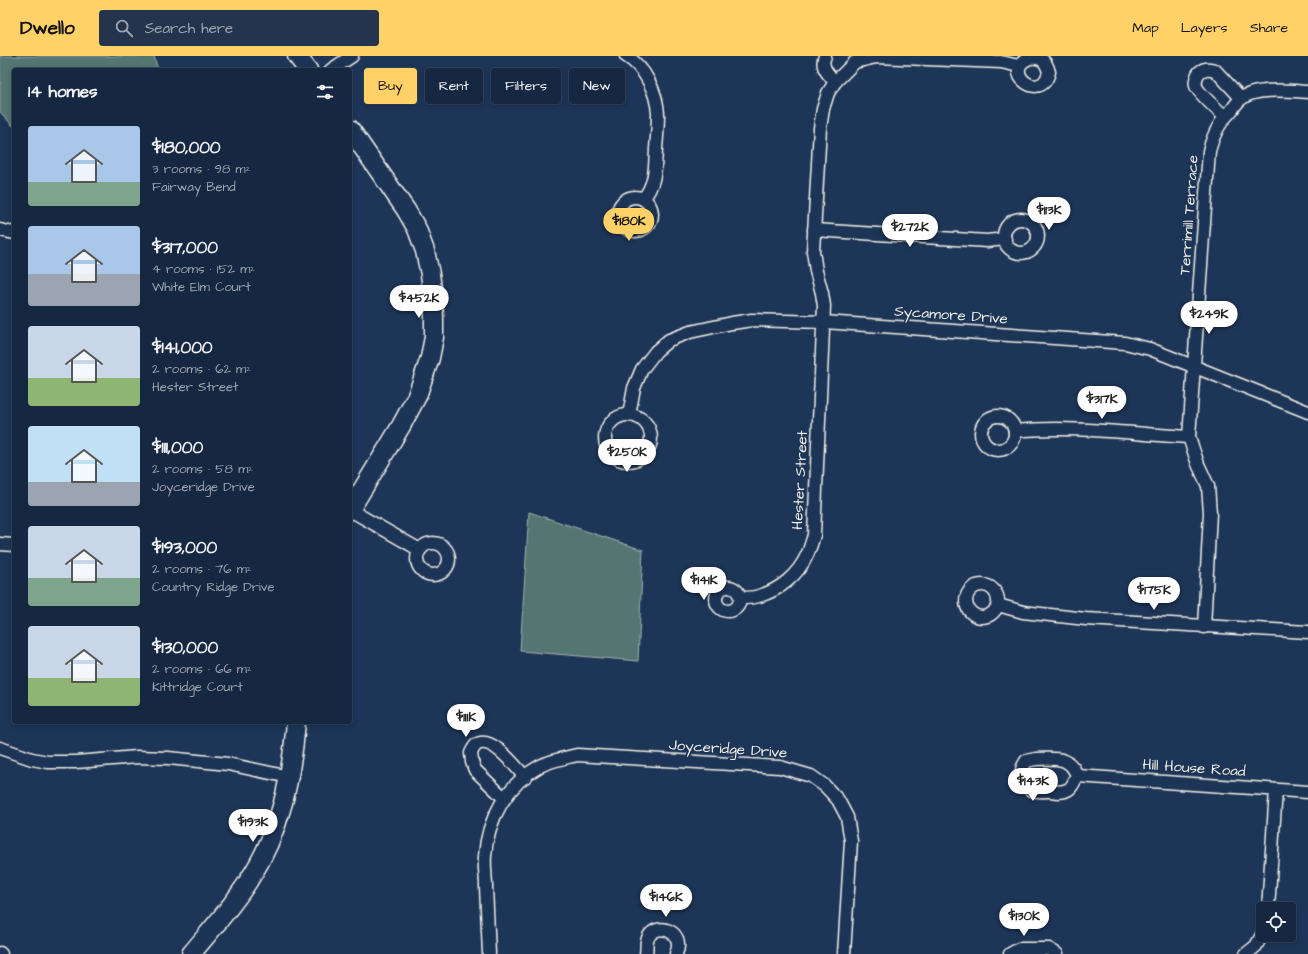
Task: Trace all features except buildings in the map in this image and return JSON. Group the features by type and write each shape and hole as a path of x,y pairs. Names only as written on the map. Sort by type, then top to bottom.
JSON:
{"street":[{"path":"297,56 306,68"},
{"path":"334,68 352,56"},
{"path":"626,56 631,59 648,81 654,95 658,114 655,170 650,191 643,198"},
{"path":"825,56 823,63 824,68 835,82"},
{"path":"851,59 876,57 1000,62 1020,66"},
{"name":"Hester Street","path":"741,598 758,597 784,584 800,567 807,555 814,535 824,322 822,293 816,271 813,250 820,128 823,109 828,93 851,59"},
{"path":"1224,116 1198,90 1195,82 1197,75 1200,72 1209,68 1215,70 1241,98 1248,95 1274,90 1308,92"},
{"name":"Terrimill Terrace","path":"1204,627 1210,514 1208,486 1198,464 1189,437 1209,151 1214,134 1224,116 1241,98"},
{"path":"352,132 402,203 417,230 426,251 434,296 434,337 430,358 418,396 402,426 352,507"},
{"path":"0,230 12,233"},
{"path":"814,230 987,241 1005,239"},
{"name":"Sycamore Drive","path":"629,415 634,388 642,369 656,351 669,340 690,332 732,322 752,320 824,322 1125,343 1150,349 1194,368 1308,412"},
{"path":"1015,431 1069,429 1189,437"},
{"path":"352,511 420,550"},
{"path":"0,544 12,545"},
{"path":"998,605 1023,612 1086,619 1308,632"},
{"path":"191,954 227,912 250,880 267,849 285,797 293,752 296,724"},
{"path":"504,798 475,770 471,753 476,745 485,742 495,746 525,776"},
{"path":"0,748 32,759 48,762 76,762 137,757 168,758 228,764 289,777"},
{"name":"Joyceridge Drive","path":"489,954 485,856 489,833 495,813 504,798 525,776 540,766 578,755 780,767 795,770 811,776 825,786 838,800 846,817 850,841 844,954"},
{"name":"Hill House Road","path":"1077,776 1308,792"},
{"path":"1268,902 1276,790"},
{"path":"646,954 649,936 654,931 659,929 668,930 676,937 678,949 676,954"},
{"path":"1246,954 1256,946 1258,942"},
{"path":"1010,954 1019,949 1048,949 1057,954"}],"green space":[{"path":"0,56 154,56 157,68 12,68 12,125 0,112"},
{"path":"529,512 643,550 638,661 520,651"}]}
